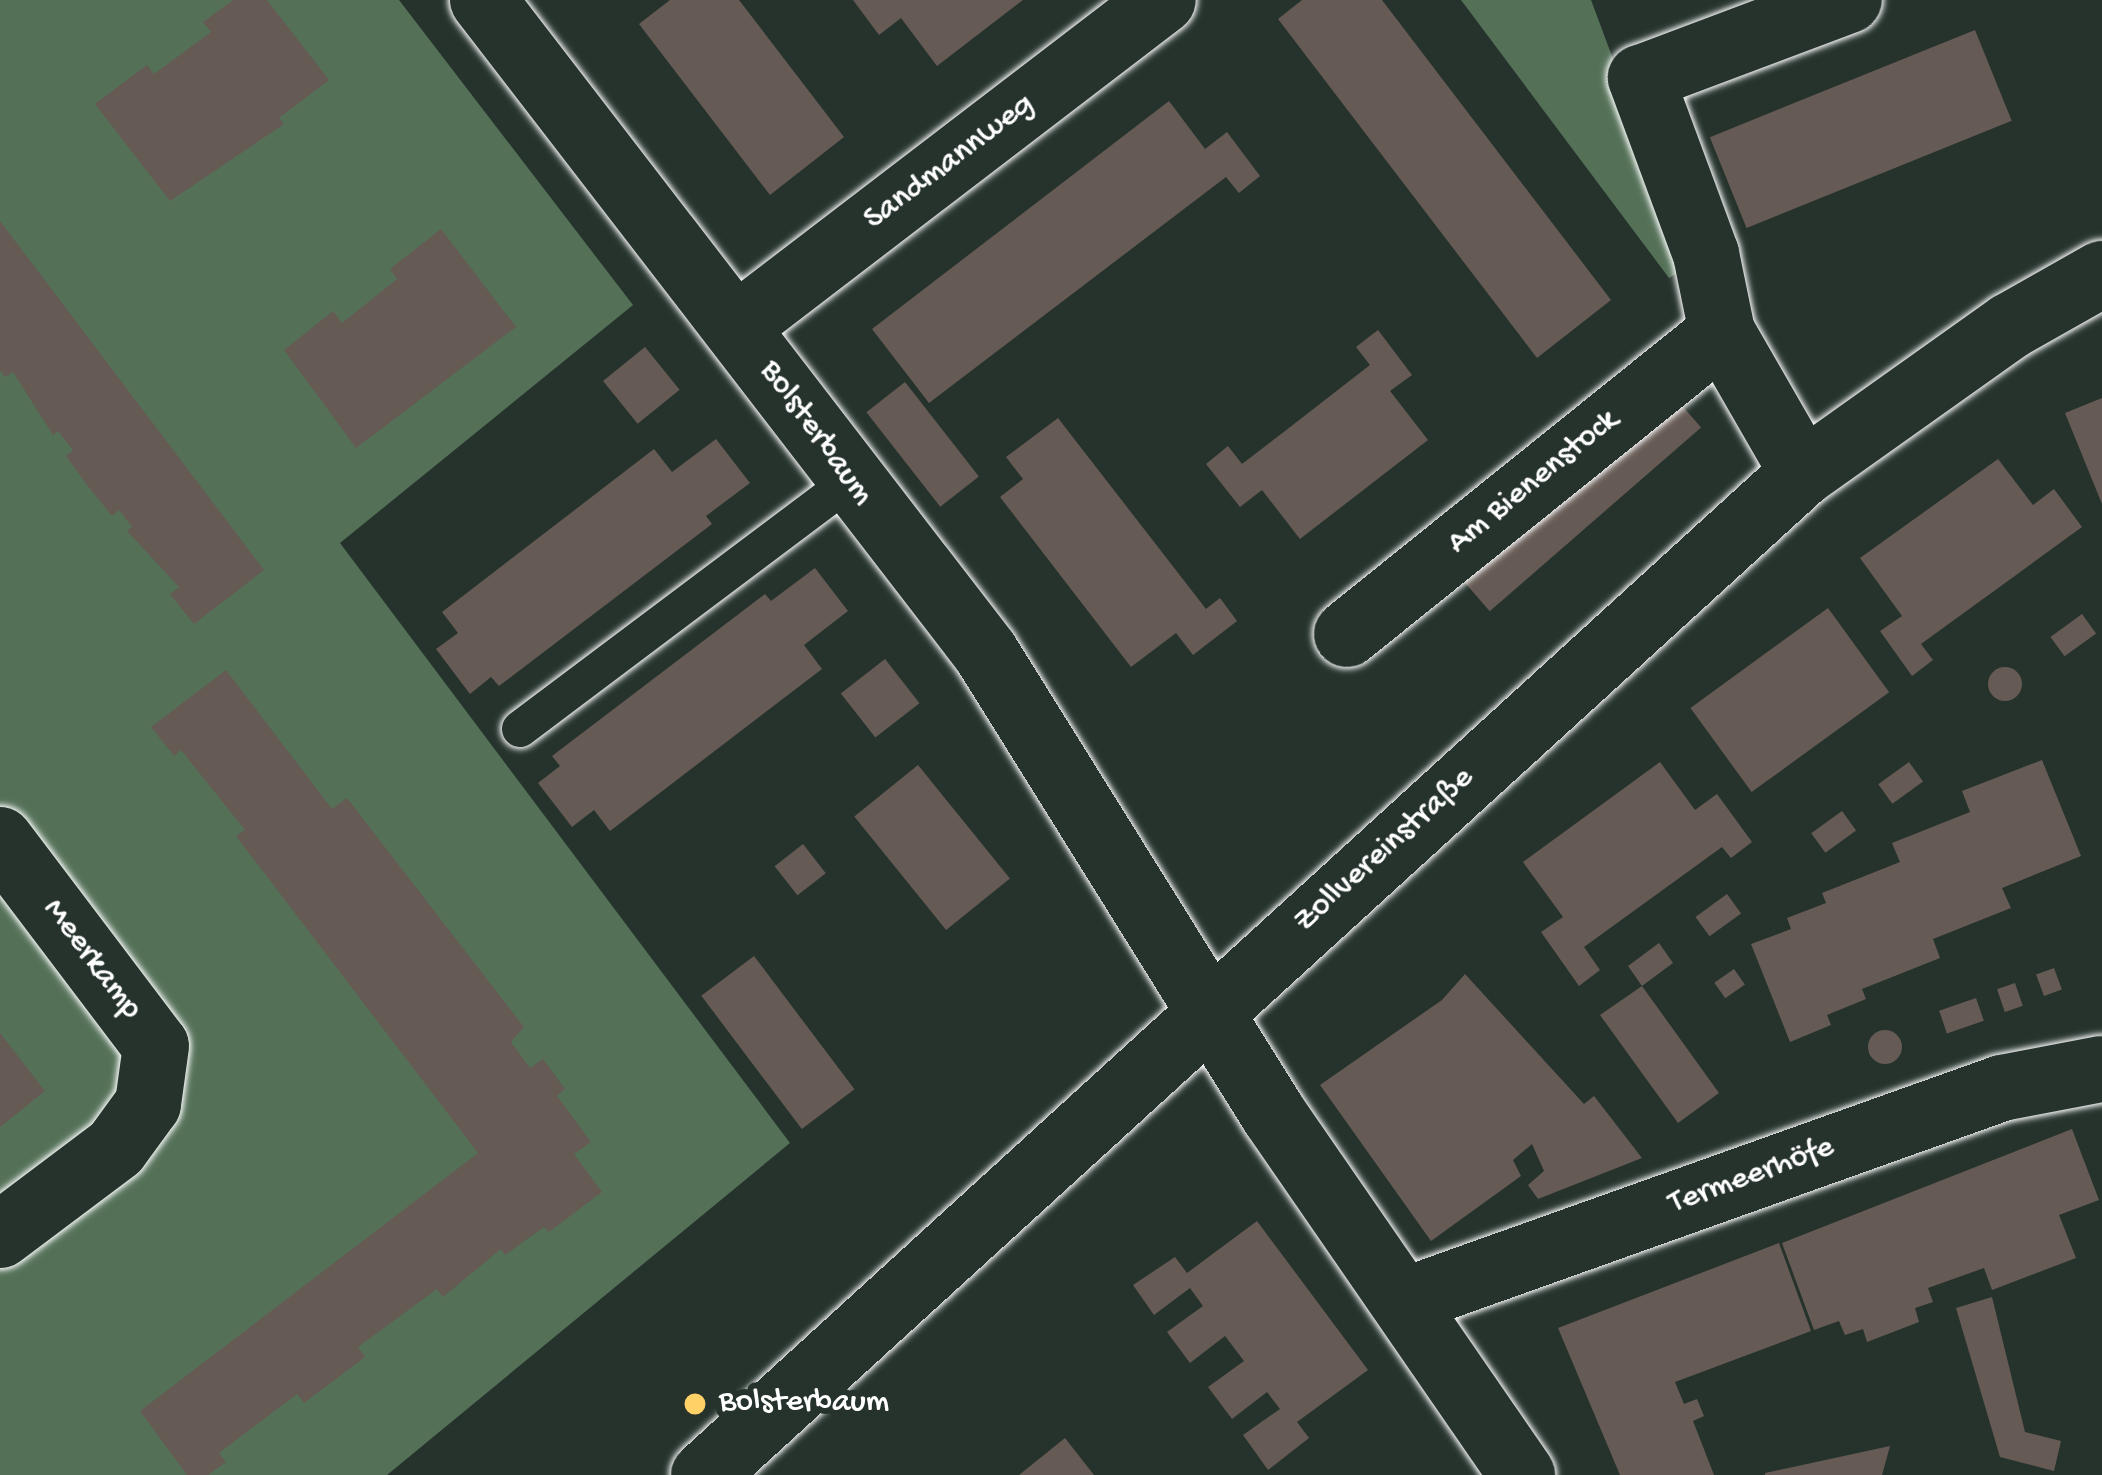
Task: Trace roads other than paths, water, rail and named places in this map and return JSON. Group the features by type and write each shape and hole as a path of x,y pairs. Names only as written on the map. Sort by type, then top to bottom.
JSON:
{"street":[{"name":"Bolsterbaum","path":"483,0 736,326 849,482 986,653 1209,1011 1522,1475"},
{"name":"Sandmannweg","path":"736,326 1163,0"},
{"path":"1803,473 1722,332 1706,254 1641,78 1849,0"},
{"name":"Zollvereinstraße","path":"704,1475 1803,473 2010,326 2102,274"},
{"name":"Am Bienenstock","path":"1347,634 1722,332"},
{"name":"Meerkamp","path":"0,840 156,1046 148,1104 116,1148 0,1235"},
{"name":"Termeerhöfe","path":"1407,1300 2002,1088 2102,1069"}],"lane":[{"path":"520,729 849,482"}],"place":[{"name":"Bolsterbaum","path":"695,1404"}]}
